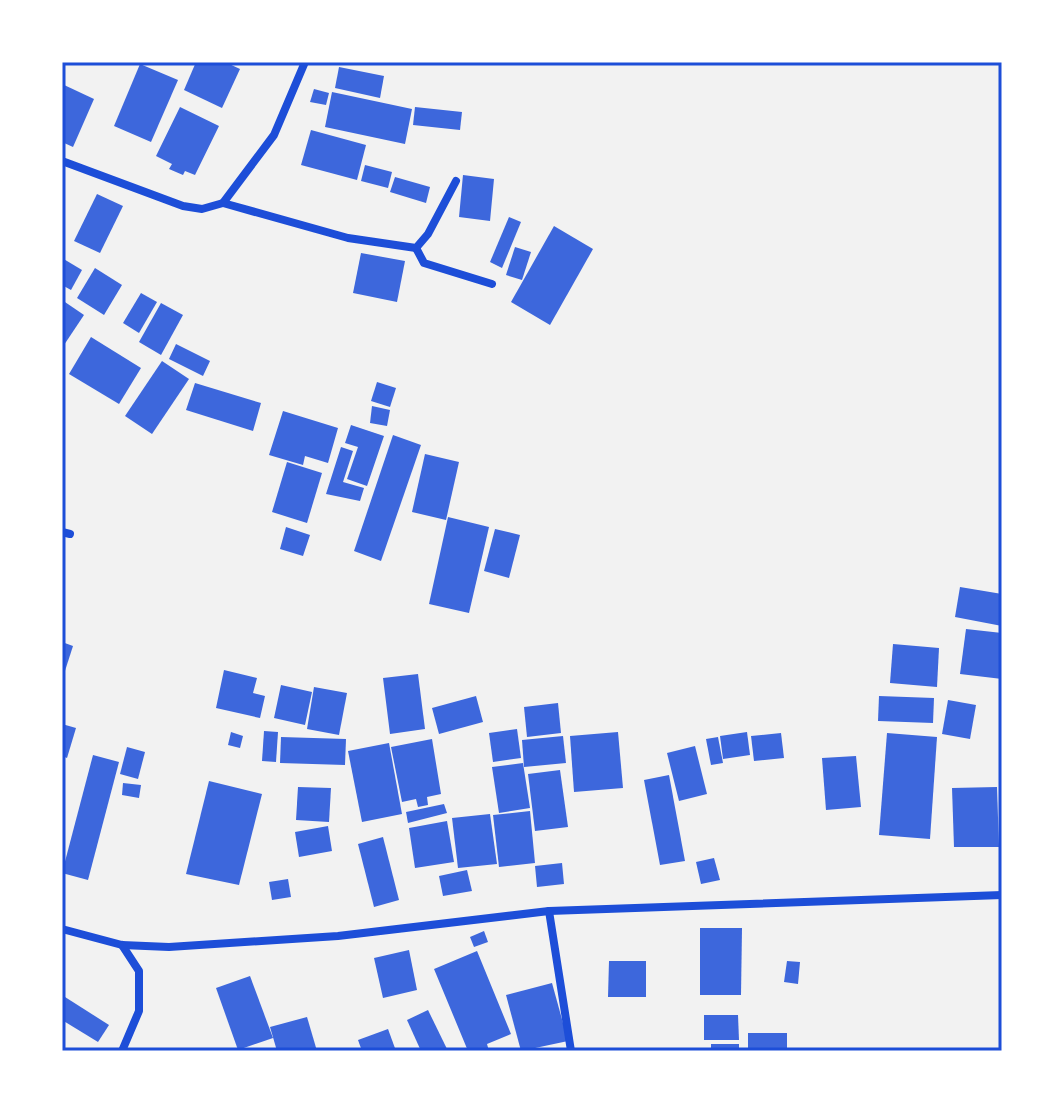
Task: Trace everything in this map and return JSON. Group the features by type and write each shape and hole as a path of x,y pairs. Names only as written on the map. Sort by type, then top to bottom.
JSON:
{"street":[{"path":"223,203 274,135 305,62"},
{"path":"62,161 183,206 202,209 223,203 348,238 416,248"},
{"path":"416,248 428,234 456,181"},
{"path":"416,248 424,263 492,284"},
{"path":"62,929 122,945 169,947 338,936 549,911 1002,895"},
{"path":"549,911 571,1051"},
{"path":"122,945 139,971 139,1011 122,1051"}],"building":[{"path":"196,62 225,62 240,69 222,108 184,90"},
{"path":"140,64 178,80 151,142 114,126"},
{"path":"339,67 384,76 380,98 335,88"},
{"path":"62,84 94,99 73,147 62,142"},
{"path":"314,89 329,93 326,105 310,102"},
{"path":"332,92 412,109 405,144 325,127"},
{"path":"180,107 219,126 195,175 185,171 183,175 169,169 172,164 156,156"},
{"path":"415,107 462,112 460,130 413,125"},
{"path":"311,130 366,145 357,180 301,165"},
{"path":"365,165 392,172 388,188 361,181"},
{"path":"463,175 494,179 490,221 459,217"},
{"path":"395,177 430,187 426,203 390,192"},
{"path":"97,194 123,206 100,253 74,241"},
{"path":"509,217 521,222 502,268 490,262"},
{"path":"554,226 593,249 550,325 511,302"},
{"path":"515,247 531,252 522,280 506,275"},
{"path":"361,253 405,261 397,302 353,293"},
{"path":"62,258 82,270 71,290 62,285"},
{"path":"95,268 122,285 104,315 77,298"},
{"path":"141,293 157,302 139,333 123,323"},
{"path":"62,300 84,315 64,345 62,344"},
{"path":"161,303 183,315 161,355 139,342"},
{"path":"91,337 141,368 119,404 69,374"},
{"path":"176,344 210,361 203,376 169,359"},
{"path":"162,361 189,379 152,434 125,416"},
{"path":"377,382 396,388 390,407 371,401"},
{"path":"195,383 261,403 253,431 186,410"},
{"path":"372,406 390,410 387,426 370,423"},
{"path":"283,411 338,428 328,463 305,456 303,465 269,455"},
{"path":"351,425 384,436 367,486 347,479 358,447 345,443"},
{"path":"393,435 421,445 381,561 354,551"},
{"path":"341,447 353,451 343,482 364,488 360,501 326,494"},
{"path":"425,454 459,462 446,520 412,512"},
{"path":"287,462 322,473 307,523 272,512"},
{"path":"448,517 489,527 469,613 429,604"},
{"path":"286,527 310,535 303,556 280,549"},
{"path":"495,529 520,535 509,578 484,571"},
{"path":"960,587 1002,594 1002,626 955,617"},
{"path":"966,629 1002,633 1002,679 960,674"},
{"path":"62,642 73,646 63,677 62,677"},
{"path":"893,644 939,648 937,687 890,683"},
{"path":"224,670 257,678 253,693 265,696 260,718 216,708"},
{"path":"418,674 425,729 390,734 383,678"},
{"path":"281,685 312,692 305,725 274,718"},
{"path":"314,687 347,693 339,735 307,729"},
{"path":"476,696 483,722 439,734 432,708"},
{"path":"879,696 934,698 933,723 878,721"},
{"path":"948,700 976,705 970,739 942,734"},
{"path":"558,703 561,733 527,737 524,707"},
{"path":"62,724 76,728 67,758 62,756"},
{"path":"517,729 521,758 493,762 489,733"},
{"path":"264,731 278,732 276,762 262,761"},
{"path":"231,732 243,736 240,748 228,745"},
{"path":"618,732 623,788 574,792 570,736"},
{"path":"747,732 750,755 723,759 720,736"},
{"path":"781,733 784,758 754,761 751,736"},
{"path":"887,733 937,737 930,839 879,835"},
{"path":"563,736 566,763 524,767 522,740"},
{"path":"281,737 346,739 345,765 280,763"},
{"path":"718,737 723,763 711,765 706,739"},
{"path":"432,739 441,794 427,797 428,805 418,807 416,799 402,802 391,747"},
{"path":"389,743 402,814 362,822 348,751"},
{"path":"695,746 707,794 679,801 667,753"},
{"path":"127,747 145,752 138,779 120,774"},
{"path":"93,755 119,762 88,880 62,873"},
{"path":"856,756 861,807 826,810 822,758"},
{"path":"523,763 530,808 499,813 492,767"},
{"path":"560,770 568,827 535,831 528,774"},
{"path":"669,775 685,861 660,865 644,780"},
{"path":"209,781 262,794 239,885 186,874"},
{"path":"123,783 141,785 139,798 122,795"},
{"path":"298,787 331,788 329,822 296,820"},
{"path":"997,787 999,847 954,847 952,788"},
{"path":"444,804 447,813 408,823 406,812"},
{"path":"530,811 535,863 499,867 493,815"},
{"path":"490,814 497,864 458,868 452,818"},
{"path":"447,821 454,862 415,868 409,828"},
{"path":"328,826 332,851 299,857 295,832"},
{"path":"383,837 399,900 374,907 358,844"},
{"path":"714,858 720,880 701,884 696,862"},
{"path":"562,863 564,884 537,887 535,866"},
{"path":"467,870 472,891 443,896 439,876"},
{"path":"288,879 291,897 272,900 269,882"},
{"path":"700,928 742,928 741,995 700,995"},
{"path":"484,931 488,942 474,947 470,937"},
{"path":"409,950 417,990 383,998 374,958"},
{"path":"477,951 511,1034 487,1044 489,1051 468,1051 434,969"},
{"path":"609,961 646,961 646,997 608,997"},
{"path":"787,961 800,962 798,984 784,982"},
{"path":"250,976 273,1038 238,1050 216,988"},
{"path":"552,983 568,1041 521,1051 506,995"},
{"path":"65,997 109,1025 98,1042 62,1020"},
{"path":"428,1010 448,1051 421,1051 407,1020"},
{"path":"704,1015 738,1015 739,1040 704,1040"},
{"path":"307,1017 317,1051 277,1051 270,1027"},
{"path":"388,1029 396,1051 362,1051 358,1040"},
{"path":"748,1033 787,1033 787,1051 748,1051"},
{"path":"711,1044 739,1044 739,1051 711,1051"}]}
